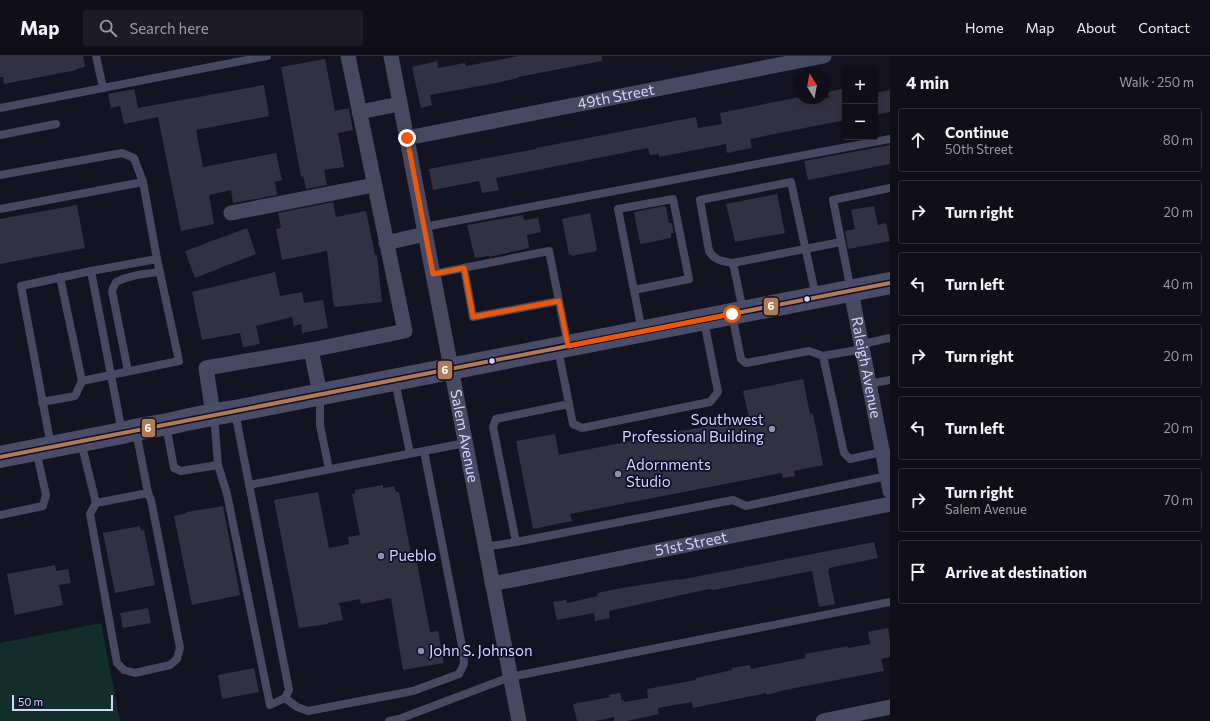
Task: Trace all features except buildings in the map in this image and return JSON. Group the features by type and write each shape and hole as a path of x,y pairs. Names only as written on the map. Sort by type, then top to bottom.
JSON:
{"main road":[{"path":"0,457 890,283"}],"street":[{"path":"214,414 206,368 311,350 405,331 348,56"},
{"name":"Salem Avenue","path":"391,56 519,721"},
{"name":"49th Street","path":"407,138 824,56"},
{"path":"359,112 400,104"},
{"path":"231,213 374,185"},
{"path":"386,243 425,231"},
{"name":"Raleigh Avenue","path":"851,291 890,491"},
{"path":"311,350 320,394"},
{"name":"51st Street","path":"492,584 890,504"},
{"path":"823,721 890,707"}],"lane":[{"path":"96,56 103,88"},
{"path":"0,108 267,56"},
{"path":"0,135 56,124"},
{"path":"425,231 890,140"},
{"path":"0,175 122,153 134,158 143,182 157,259 179,361 82,381"},
{"path":"0,209 143,182"},
{"path":"816,298 806,250 791,182 700,200 709,251 713,258 720,261 733,263 806,250 841,242"},
{"path":"851,291 833,200 890,188"},
{"path":"634,290 689,279 673,199 618,209 642,332"},
{"path":"433,274 549,251 559,301 569,404 573,424 582,428 710,402 718,392 704,320"},
{"path":"0,515 43,506 46,495 42,402 21,286 60,277 157,259"},
{"path":"733,263 741,359 746,363 809,351 823,356 890,338"},
{"path":"464,268 473,317 559,301"},
{"path":"81,441 96,503 90,514 118,663 124,670 135,673 170,665 176,659 180,648 151,500 111,375 90,272"},
{"path":"128,371 112,291 116,282 125,277 160,272"},
{"path":"42,402 75,396 82,381 60,277"},
{"path":"823,356 844,453 850,459 882,452"},
{"path":"395,380 410,453"},
{"path":"870,384 890,380"},
{"path":"320,394 320,425 329,469"},
{"path":"516,542 493,427 496,419 569,404"},
{"path":"214,414 218,465 227,494 270,705 285,698 288,690 235,411"},
{"path":"166,424 174,468 181,472 218,465"},
{"path":"249,485 465,443"},
{"path":"285,698 297,707 308,710 413,691 459,674 464,664 463,651 424,451"},
{"path":"485,547 733,500 746,506 887,476"},
{"path":"96,503 148,493"},
{"path":"389,721 399,719 510,677 890,602"}],"green space":[{"path":"101,623 120,721 0,721 0,643"}],"transit line":[{"name":"6","path":"0,457 890,283"}],"place":[{"name":"Southwest Professional Building","path":"772,429"},
{"name":"Adornments Studio","path":"618,474"},
{"name":"Pueblo","path":"381,556"},
{"name":"John S. Johnson","path":"421,651"}],"route":[{"path":"407,138 433,274 464,268 473,317 559,301 568,346 732,314"}]}
